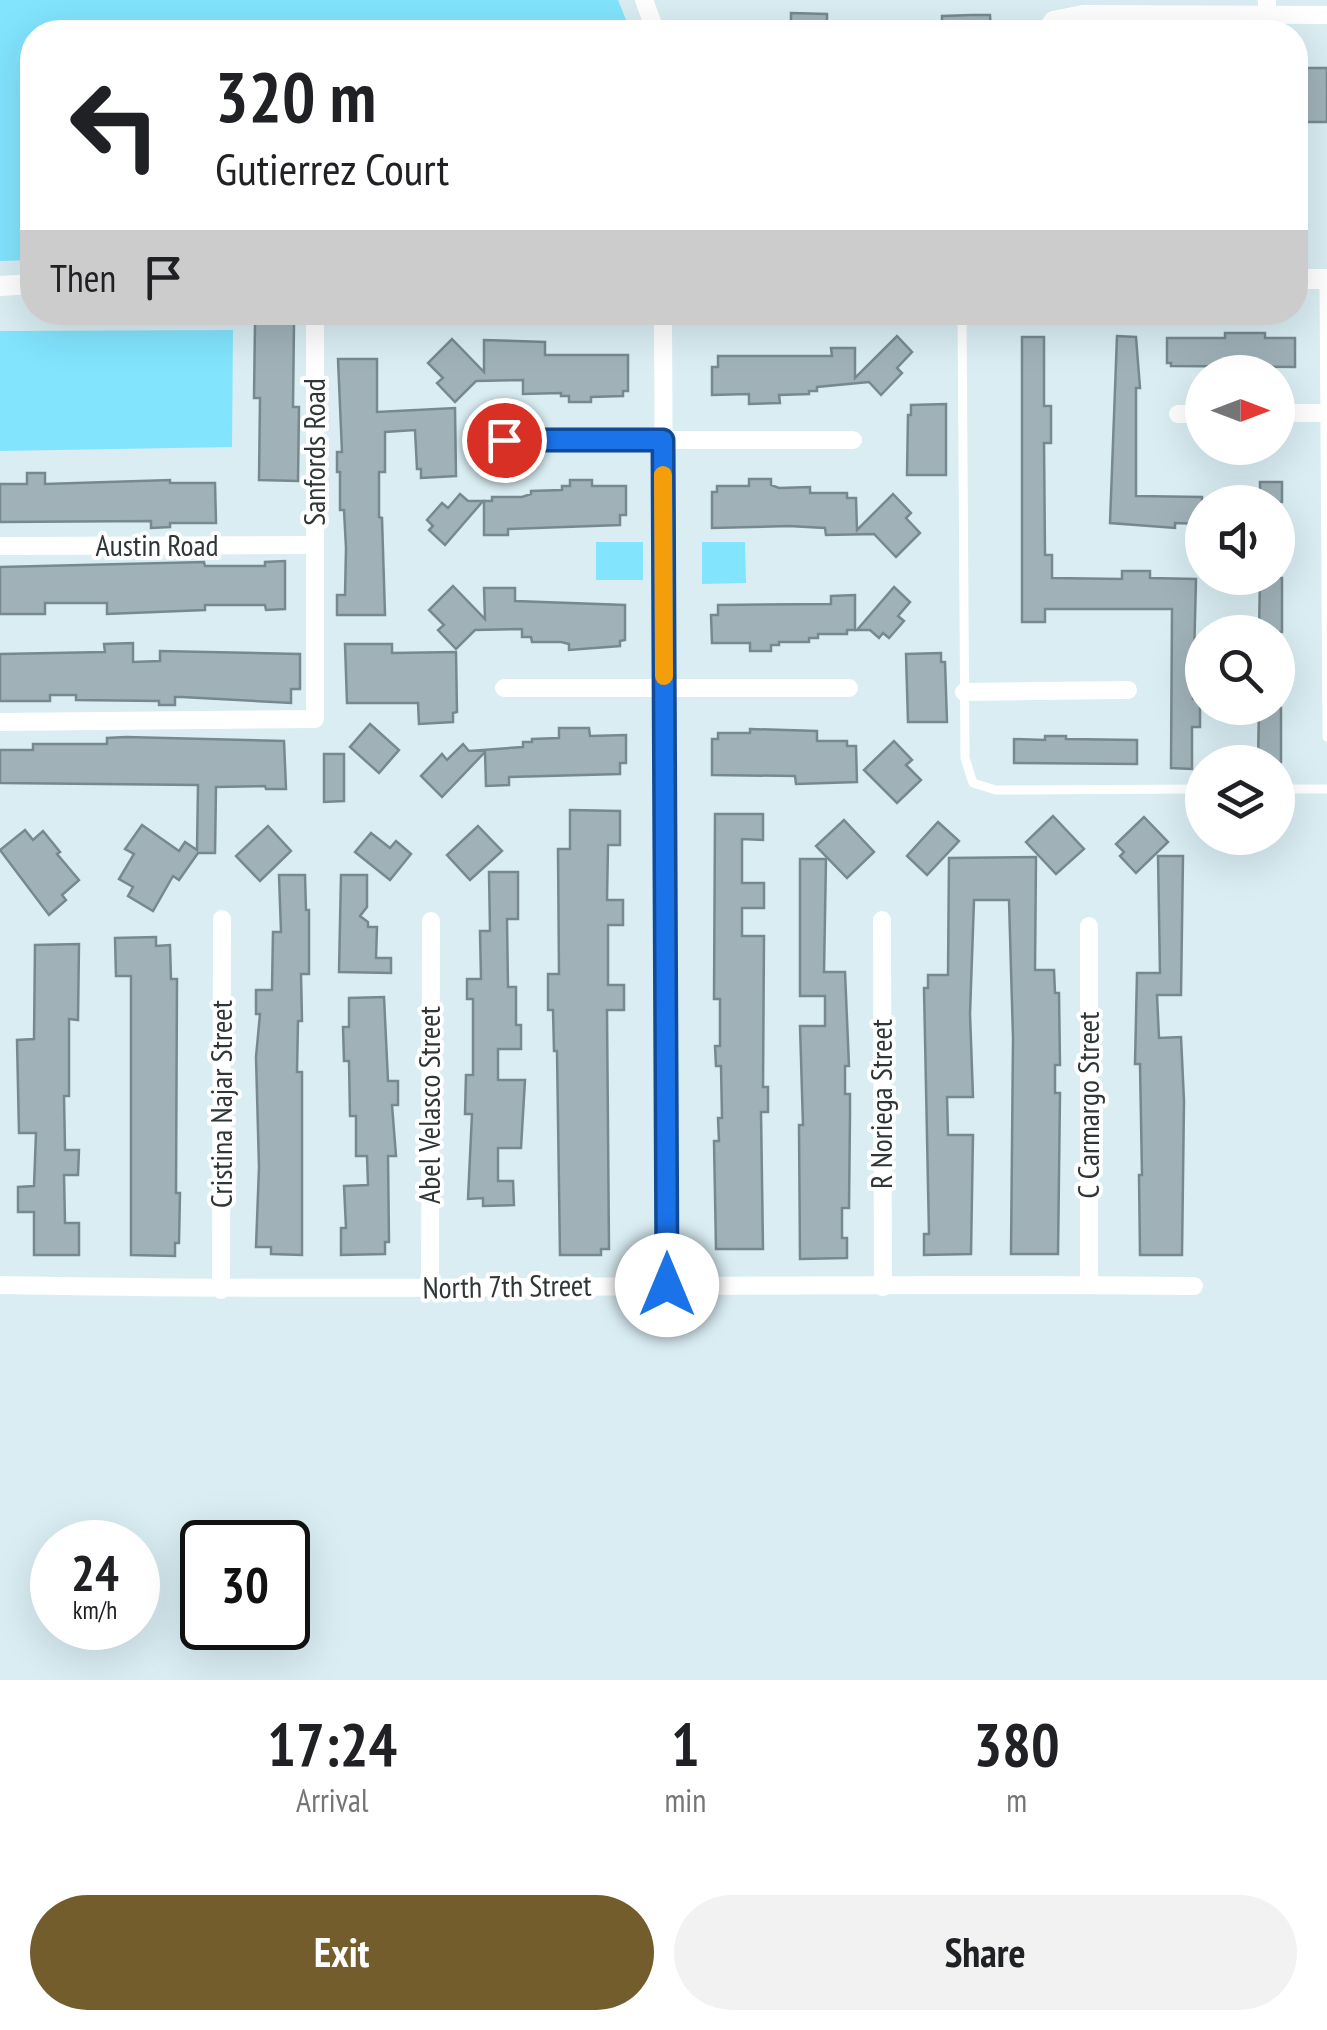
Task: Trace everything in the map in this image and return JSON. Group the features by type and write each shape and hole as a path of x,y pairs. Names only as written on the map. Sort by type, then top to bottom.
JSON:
{"street":[{"path":"1053,20 1082,14 1327,15"},
{"name":"Sanfords Road","path":"0,722 315,719 315,325"},
{"path":"663,325 667,1285"},
{"path":"1295,414 1325,413"},
{"path":"1178,414 1185,414"},
{"path":"504,440 854,440"},
{"name":"Austin Road","path":"0,546 315,546"},
{"path":"504,688 849,688"},
{"path":"964,692 1128,690"},
{"name":"Cristina Najar Street","path":"221,1290 222,919"},
{"name":"R Noriega Street","path":"882,920 883,1287"},
{"name":"Abel Velasco Street","path":"430,1288 431,921"},
{"name":"C Carmargo Street","path":"1089,926 1089,1285"},
{"name":"North 7th Street","path":"0,1285 221,1290 667,1285 1194,1286"}],"lane":[{"path":"1326,278 1327,736"},
{"path":"962,325 965,758 974,783 996,790 1185,789"},
{"path":"1295,789 1327,788"}],"shaded area":[{"path":"0,0 618,0 626,20 20,20 20,260 0,261"},
{"path":"233,330 232,447 0,451 0,331"},
{"path":"596,542 643,542 643,580 596,580"},
{"path":"702,542 745,542 746,583 702,584"}],"building":[{"path":"791,13 827,14 827,20 791,20"},
{"path":"990,15 990,20 942,20 942,16"},
{"path":"1308,68 1327,68 1327,122 1308,122"},
{"path":"255,325 294,325 293,407 299,407 298,481 259,480 260,398 254,398"},
{"path":"1225,333 1265,333 1265,338 1295,338 1295,355 1185,355 1185,366 1167,363 1167,338 1225,338"},
{"path":"897,336 912,352 897,368 902,373 881,395 869,382 817,387 817,391 809,394 779,395 780,403 749,404 749,394 712,395 712,367 718,367 718,356 832,356 831,348 855,348 855,378"},
{"path":"1117,336 1136,337 1140,388 1136,388 1136,496 1185,497 1185,523 1175,523 1175,528 1110,523"},
{"path":"1022,337 1044,337 1044,406 1051,406 1051,443 1044,443 1045,555 1052,555 1052,578 1122,579 1122,571 1150,571 1150,578 1185,579 1185,595 1196,595 1195,615 1185,615 1185,725 1200,727 1192,727 1192,745 1185,745 1185,769 1171,768 1172,609 1045,609 1045,622 1022,622"},
{"path":"452,339 484,372 484,340 545,342 545,355 628,355 628,391 623,391 623,396 591,397 591,402 569,402 569,396 561,393 523,394 523,380 476,381 455,402 437,383 443,378 428,363"},
{"path":"338,359 377,359 377,412 455,408 456,476 421,478 415,430 385,432 385,472 379,472 379,517 385,615 337,615 337,595 345,595 346,548 337,472 337,452 342,452"},
{"path":"946,404 946,475 907,475 911,405"},
{"path":"27,473 45,473 45,484 170,480 215,483 216,523 170,523 170,527 151,528 151,521 0,522 0,484 27,484"},
{"path":"749,479 771,479 771,485 779,488 810,487 810,493 847,493 847,498 856,498 857,530 893,494 911,513 906,518 920,533 896,557 874,534 826,535 825,528 789,526 712,528 712,492 717,492 717,486 749,486"},
{"path":"570,480 592,480 592,486 626,486 626,515 620,515 620,525 508,529 508,535 484,535 484,501 492,501 492,497 522,497 531,491 562,490 562,486 570,486"},
{"path":"1260,482 1282,482 1282,485"},
{"path":"460,494 468,501 483,501 445,545 429,530 433,526 427,520 442,503 448,508"},
{"path":"285,561 285,609 205,605 205,610 107,614 107,603 45,603 45,614 0,614 0,567 204,562 205,566 265,566 265,562"},
{"path":"453,586 485,619 484,588 515,588 515,601 625,605 625,640 620,641 620,646 569,650 569,644 561,642 532,642 531,637 522,637 522,629 475,630 456,649 438,630 444,625 429,610"},
{"path":"894,587 910,602 898,616 904,621 889,638 883,633 879,638 870,630 857,630"},
{"path":"855,595 855,630 847,630 847,634 818,634 809,642 779,642 771,645 771,651 750,651 750,643 712,643 711,615 718,615 718,605 831,604 831,596"},
{"path":"1260,595 1282,595 1282,615 1259,615"},
{"path":"133,643 133,662 160,661 160,651 300,654 300,689 291,689 291,703 175,697 175,705 159,705 159,701 76,700 76,695 50,695 50,701 0,701 0,654 105,652 104,644"},
{"path":"345,644 392,644 392,653 456,652 457,712 453,713 453,722 419,724 418,703 347,703"},
{"path":"941,653 941,662 945,662 947,722 908,722 906,654"},
{"path":"370,724 399,750 379,773 350,747"},
{"path":"1259,725 1281,725 1281,745 1258,745"},
{"path":"559,728 589,728 590,736 626,735 626,763 620,763 620,774 509,777 509,785 486,786 485,752 442,797 421,776 442,754 447,760 463,744 469,751 523,747 523,742 532,739 559,738"},
{"path":"750,729 817,731 817,741 847,741 847,746 856,746 857,782 796,784 795,776 712,775 712,739 718,739 718,733 750,733"},
{"path":"1045,736 1137,740 1137,764 1014,763 1014,739 1045,740"},
{"path":"107,738 284,741 286,789 216,787 215,853 198,853 179,880 173,876 153,911 128,896 133,887 119,879 134,854 125,849 142,825 179,851 185,842 197,850 198,785 0,783 0,750 33,750 33,744 107,744"},
{"path":"894,741 912,760 906,765 921,780 897,803 864,770"},
{"path":"324,754 344,754 344,801 324,802"},
{"path":"570,810 620,811 620,845 608,845 607,900 623,900 623,925 608,925 608,985 624,985 624,1010 607,1010 609,1249 601,1249 601,1255 560,1255 557,1051 553,1010 548,1010 548,974 559,974 558,849 570,849"},
{"path":"715,814 763,814 763,840 742,839 742,883 764,883 764,908 742,908 742,936 764,936 763,1087 768,1087 768,1112 761,1112 763,1249 716,1249 714,1141 719,1141 718,1118 722,1118 721,1066 716,1066 715,1046 720,1046 720,999 714,999"},
{"path":"1053,816 1084,849 1056,874 1026,842"},
{"path":"1144,817 1168,842 1136,873 1120,856 1124,852 1116,844"},
{"path":"844,820 874,852 847,878 816,846"},
{"path":"938,822 959,841 927,875 907,856"},
{"path":"268,826 291,851 260,881 236,856"},
{"path":"478,826 502,851 470,880 447,855"},
{"path":"25,830 33,840 43,831 79,880 62,895 66,900 49,915 0,850"},
{"path":"371,833 390,848 396,841 411,854 390,880 355,852"},
{"path":"1158,856 1183,856 1181,995 1157,995 1159,1038 1181,1037 1182,1255 1140,1255 1137,973 1160,973"},
{"path":"1036,857 1035,970 1054,970 1055,993 1059,993 1060,1065 1055,1065 1055,1093 1060,1093 1058,1254 1011,1254 1013,1038 1009,900 974,900 970,1014 973,1097 947,1097 948,1135 973,1135 971,1254 924,1255 924,1234 929,1234 924,988 928,988 928,975 948,975 949,858"},
{"path":"800,859 826,859 824,972 845,972 849,1208 842,1208 842,1238 847,1238 847,1258 800,1259 800,1026 825,1026 825,996 800,996"},
{"path":"489,872 518,872 518,919 507,919 508,987 516,987 516,1025 521,1025 521,1049 498,1049 498,1080 525,1080 521,1148 498,1148 498,1181 513,1181 514,1205 483,1206 483,1198 468,1199 472,1114 465,1114 466,1075 473,1075 473,999 467,999 467,979 481,979 480,931 490,931"},
{"path":"279,875 305,875 309,910 309,974 301,974 302,1021 298,1021 297,1072 302,1072 302,1255 271,1254 271,1247 256,1247 256,1057 260,1014 256,1014 256,990 272,990 273,932 281,932"},
{"path":"341,875 367,875 367,907 360,916 368,927 377,927 376,958 391,958 391,973 339,972"},
{"path":"156,937 156,946 170,945 171,979 177,979 176,1193 180,1193 175,1256 131,1255 131,976 116,976 115,938"},
{"path":"79,944 78,1020 69,1019 69,1096 64,1096 65,1150 79,1150 78,1175 64,1175 65,1223 79,1223 79,1255 34,1255 34,1212 18,1212 18,1187 34,1186 36,1133 19,1133 17,1040 34,1039 35,945"},
{"path":"384,997 388,1081 398,1081 398,1105 392,1105 396,1156 388,1156 389,1242 385,1242 385,1254 341,1255 341,1228 346,1228 344,1186 368,1185 367,1156 356,1156 356,1116 350,1116 349,1061 344,1061 343,1027 349,1027 349,998"}],"slow traffic":[{"path":"663,475 664,676"}],"route":[{"path":"504,440 663,440 667,1285"}]}
